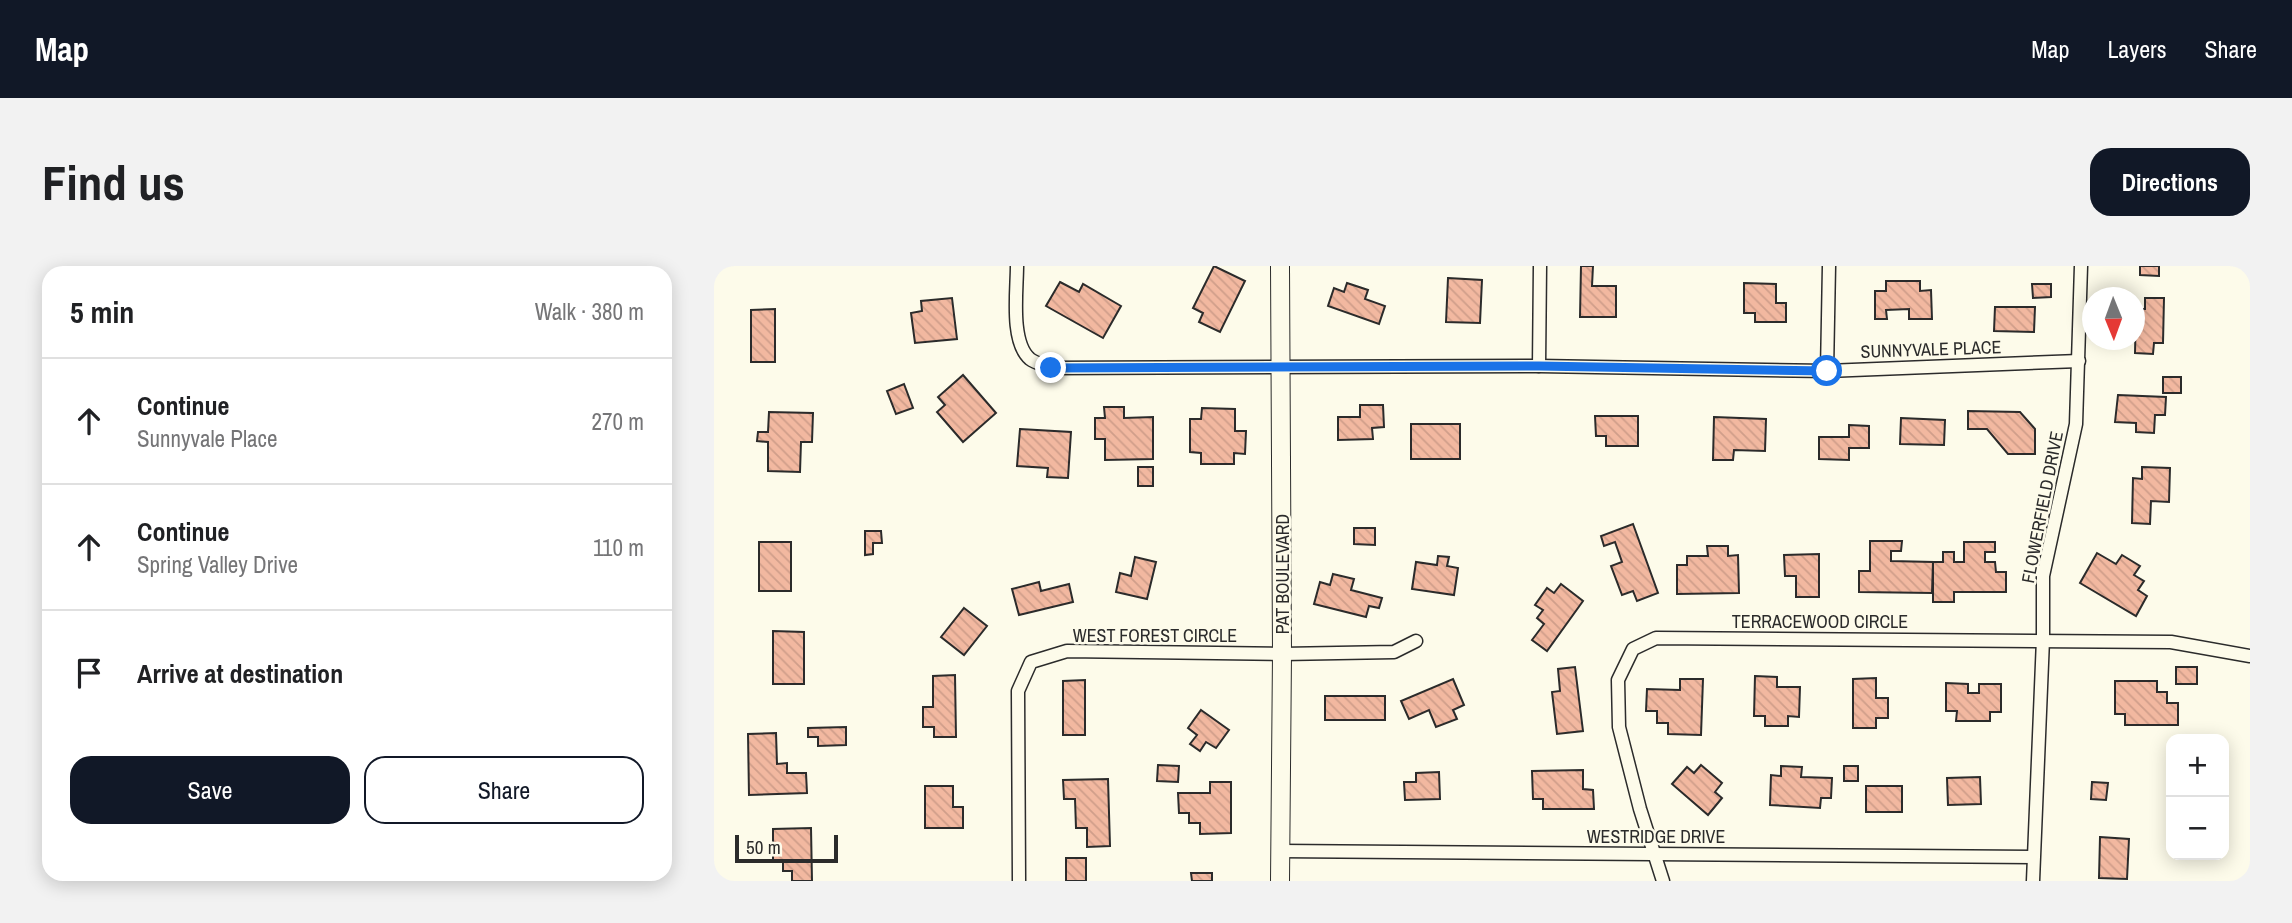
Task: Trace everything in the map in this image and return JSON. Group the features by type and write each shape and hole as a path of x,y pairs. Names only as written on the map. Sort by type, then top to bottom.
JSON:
{"street":[{"name":"SUNNYVALE PLACE","path":"1017,266 1017,335 1020,348 1031,360 1051,368 1539,366 1827,371 2079,361"},
{"name":"PAT BOULEVARD","path":"1280,266 1280,881"},
{"path":"1539,366 1540,266"},
{"path":"1827,371 1829,266"},
{"name":"FLOWERFIELD DRIVE","path":"2033,881 2043,639 2042,576 2076,425 2081,266"},
{"name":"TERRACEWOOD CIRCLE","path":"1663,881 1619,727 1618,680 1633,649 1656,638 2171,642 2250,656"},
{"name":"WEST FOREST CIRCLE","path":"1019,881 1018,691 1031,662 1067,650 1282,654 1394,652 1416,642"},
{"name":"WESTRIDGE DRIVE","path":"1279,851 2033,857"}],"building":[{"path":"1214,266 1245,281 1220,332 1199,322 1203,313 1193,308"},
{"path":"1581,266 1593,266 1592,286 1616,286 1616,317 1580,317"},
{"path":"2140,266 2159,266 2159,276 2140,275"},
{"path":"1448,278 1482,280 1480,323 1446,322"},
{"path":"1886,281 1920,281 1920,291 1931,290 1932,319 1909,319 1909,309 1886,310 1887,319 1875,319 1875,291 1886,291"},
{"path":"1060,282 1079,292 1083,284 1121,306 1103,338 1046,306"},
{"path":"1347,283 1368,290 1365,299 1385,306 1379,324 1328,306 1334,288 1344,292"},
{"path":"1744,283 1776,284 1776,303 1786,303 1786,322 1755,322 1755,313 1744,313"},
{"path":"2032,284 2051,284 2051,297 2033,298"},
{"path":"952,298 957,339 915,343 911,313 922,311 921,301"},
{"path":"2145,298 2164,298 2163,343 2154,343 2153,354 2135,353 2135,350 2145,350"},
{"path":"1995,307 2035,307 2034,332 1994,331"},
{"path":"775,309 775,362 751,362 751,310"},
{"path":"963,375 996,413 963,442 937,412 945,405 938,397"},
{"path":"2163,377 2181,377 2181,393 2163,393"},
{"path":"904,384 913,408 896,414 887,391"},
{"path":"2118,395 2166,397 2165,415 2155,415 2154,433 2136,432 2136,423 2115,422"},
{"path":"1360,405 1383,405 1384,427 1372,428 1373,439 1338,440 1338,417 1360,417"},
{"path":"1104,407 1124,407 1124,418 1153,417 1153,459 1105,460 1105,439 1095,439 1095,418 1105,418"},
{"path":"1202,408 1235,409 1235,431 1246,431 1245,454 1234,453 1234,464 1201,464 1201,453 1190,452 1190,419 1201,419"},
{"path":"1968,411 2020,412 2035,429 2035,454 2008,454 1987,429 1968,429"},
{"path":"769,412 813,413 812,442 801,442 800,472 768,471 768,442 757,441 758,432 768,432"},
{"path":"1595,416 1638,416 1638,446 1606,446 1606,436 1596,436"},
{"path":"1714,417 1766,419 1765,451 1734,450 1733,460 1713,460"},
{"path":"1901,418 1945,420 1944,445 1900,444"},
{"path":"1411,424 1460,424 1460,459 1411,459"},
{"path":"1849,425 1869,426 1869,448 1849,448 1849,460 1819,459 1819,437 1849,437"},
{"path":"1020,429 1071,432 1068,478 1047,477 1048,468 1017,466"},
{"path":"1138,467 1153,467 1153,486 1138,486"},
{"path":"2142,467 2170,468 2169,502 2151,501 2150,524 2132,523 2133,478 2142,479"},
{"path":"1633,524 1658,593 1637,601 1633,591 1622,595 1611,566 1622,562 1615,542 1604,546 1601,536"},
{"path":"1354,528 1375,528 1375,545 1354,544"},
{"path":"865,531 881,531 882,543 873,543 873,554 865,555"},
{"path":"1870,541 1902,541 1901,551 1891,551 1891,561 1933,562 1932,593 1859,592 1859,571 1870,571"},
{"path":"759,542 791,542 791,591 759,591"},
{"path":"1964,542 1995,542 1995,552 1985,552 1985,562 1995,562 1996,572 2006,572 2006,592 1954,592 1954,602 1933,602 1933,562 1943,562 1943,552 1954,552 1954,562 1964,562"},
{"path":"1707,546 1728,546 1728,556 1738,555 1739,593 1677,594 1677,565 1687,565 1687,556 1708,556"},
{"path":"2097,553 2116,564 2122,555 2140,566 2134,575 2144,581 2138,590 2147,596 2136,616 2080,583"},
{"path":"1819,554 1819,597 1796,597 1796,576 1785,576 1784,555"},
{"path":"1438,556 1449,557 1447,566 1458,568 1454,595 1412,589 1416,562 1437,565"},
{"path":"1135,557 1156,562 1147,599 1116,592 1120,573 1131,576"},
{"path":"1333,574 1354,579 1351,590 1382,598 1379,608 1369,606 1366,617 1314,604 1320,582 1330,585"},
{"path":"1039,582 1041,591 1069,584 1073,602 1019,615 1012,589"},
{"path":"1561,584 1583,601 1547,651 1532,640 1544,624 1537,618 1543,610 1535,605 1547,588 1554,593"},
{"path":"964,608 987,626 964,655 941,637"},
{"path":"773,631 804,632 804,684 773,684"},
{"path":"1575,667 1583,731 1557,734 1552,692 1560,691 1558,669"},
{"path":"2176,667 2197,667 2197,684 2176,684"},
{"path":"955,675 956,737 934,737 934,727 923,727 923,707 933,707 933,676"},
{"path":"1755,676 1777,677 1777,687 1800,687 1799,717 1788,716 1788,726 1765,726 1765,716 1754,716"},
{"path":"1876,678 1876,698 1888,698 1888,718 1876,718 1876,728 1853,728 1853,679"},
{"path":"1453,679 1464,705 1453,710 1457,719 1436,727 1429,710 1409,719 1401,701"},
{"path":"1680,679 1703,679 1701,735 1668,734 1668,723 1657,723 1657,711 1646,711 1647,689 1680,690"},
{"path":"1085,680 1085,735 1063,735 1063,681"},
{"path":"2115,681 2157,681 2157,692 2167,692 2167,703 2178,703 2178,725 2125,725 2125,714 2115,714"},
{"path":"1946,683 1968,684 1968,693 1979,693 1979,684 2001,684 2001,712 1990,712 1990,721 1956,721 1957,711 1946,711"},
{"path":"1325,696 1385,696 1385,720 1325,720"},
{"path":"1201,710 1229,730 1216,748 1206,742 1200,751 1190,744 1197,735 1188,728"},
{"path":"846,727 846,745 818,746 818,737 808,737 808,728"},
{"path":"776,733 777,764 787,763 787,773 806,773 807,793 749,795 748,734"},
{"path":"1158,765 1179,766 1178,782 1157,781"},
{"path":"1701,765 1722,783 1715,792 1722,798 1708,815 1672,784 1687,767 1694,773"},
{"path":"1781,766 1802,767 1801,777 1832,778 1831,798 1821,798 1820,808 1770,805 1771,775 1781,776"},
{"path":"1844,766 1858,766 1858,781 1844,781"},
{"path":"1583,770 1583,789 1593,790 1594,809 1543,809 1543,799 1533,799 1532,771"},
{"path":"1439,772 1440,799 1405,800 1404,782 1416,782 1416,773"},
{"path":"1980,777 1981,804 1948,805 1947,778"},
{"path":"1108,779 1110,846 1087,847 1087,828 1076,828 1075,799 1064,799 1063,780"},
{"path":"1210,782 1231,782 1231,833 1200,834 1200,823 1189,823 1189,813 1179,813 1178,793 1210,793"},
{"path":"2092,782 2108,783 2106,800 2091,799"},
{"path":"925,786 953,786 953,807 963,807 963,828 925,828"},
{"path":"1866,786 1902,786 1902,812 1866,812"},
{"path":"811,828 812,881 792,881 792,871 783,871 783,861 773,860 773,829"},
{"path":"2100,837 2129,839 2127,879 2099,878"},
{"path":"1066,858 1086,858 1086,881 1066,881"},
{"path":"1191,873 1212,873 1212,881 1192,881"}],"route":[{"path":"1051,368 1539,366 1827,371"}]}
